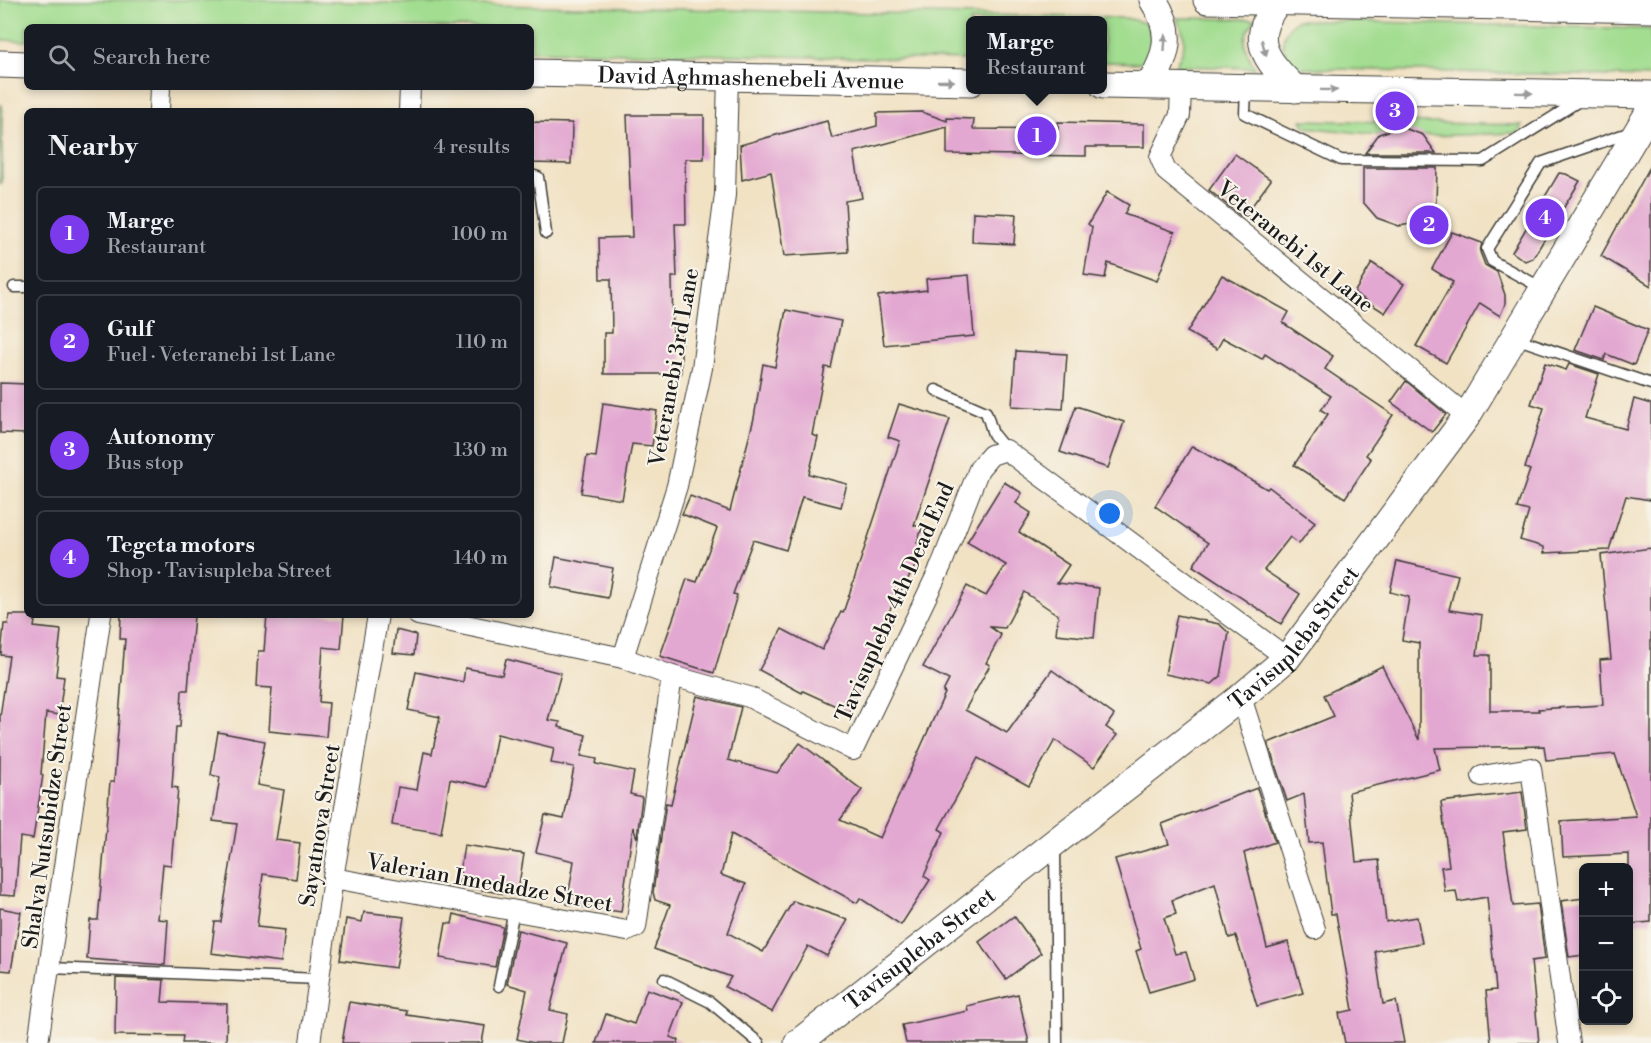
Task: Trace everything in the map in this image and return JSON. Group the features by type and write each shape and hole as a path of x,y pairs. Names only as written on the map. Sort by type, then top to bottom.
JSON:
{"main road":[{"path":"1150,85 1162,64 1167,40 1164,19 1153,0"},
{"path":"1208,0 1651,9"},
{"path":"1258,0 1265,20 1261,42 1271,65 1295,89"},
{"path":"0,64 24,65"},
{"name":"David Aghmashenebeli Avenue","path":"534,73 966,82"},
{"path":"1107,85 1651,95"},
{"name":"Tavisupleba Street","path":"798,1043 1241,697 1287,658 1467,416 1644,119"}],"street":[{"name":"Veteranebi 3rd Lane","path":"623,658 677,486 702,368 725,195 728,76"},
{"name":"Veteranebi 1st Lane","path":"1181,86 1180,115 1160,157 1166,171 1467,416"},
{"path":"159,108 160,90"},
{"path":"409,108 410,90"},
{"name":"Tavisupleba 4th Dead End","path":"432,618 623,658 672,676 749,697 854,750 941,566 979,469 991,455 1006,450"},
{"path":"1006,450 1287,658"},
{"name":"Shalva Nutsubidze Street","path":"38,1043 101,618"},
{"name":"Sayatnova Street","path":"310,1043 333,878 377,618"},
{"name":"Valerian Imedadze Street","path":"333,878 627,931 636,927 672,676"},
{"path":"1241,697 1315,929"},
{"path":"1482,776 1531,768 1569,1043"}],"lane":[{"path":"1246,87 1245,114 1341,160 1483,161 1590,94"},
{"path":"1542,288 1492,261 1487,249 1541,163 1644,119"},
{"path":"534,176 538,177 546,233"},
{"path":"14,287 24,287"},
{"path":"1515,338 1651,384"},
{"path":"936,390 986,412 993,434 1006,450"},
{"path":"1055,843 1057,1043"},
{"path":"499,986 514,910"},
{"path":"50,968 319,979"},
{"path":"664,979 710,1002 759,1043"}],"green space":[{"path":"0,0 248,0 1028,16 966,16 966,60 534,51 534,24 24,24 24,41 0,40"},
{"path":"1107,18 1126,18 1146,23 1150,33 1151,49 1143,63 1107,62"},
{"path":"1176,18 1256,19 1245,37 1246,48 1255,68 1175,66 1184,42"},
{"path":"1296,20 1651,29 1651,77 1296,68 1286,55 1283,43 1286,31"},
{"path":"0,105 2,105 2,184 0,184"},
{"path":"1301,120 1522,125 1518,133 1398,137 1305,127"}],"building":[{"path":"922,112 947,121 947,118 974,119 973,129 1058,130 1058,122 1144,124 1144,147 1086,147 1086,156 947,154 947,127 854,152 862,198 845,201 848,252 784,256 771,172 742,180 740,145 827,121 832,138 877,126 877,113"},
{"path":"627,115 704,115 704,159 685,159 686,224 675,224 677,277 672,277 673,333 681,333 681,374 604,374 604,333 612,333 611,279 600,279 599,238 632,237"},
{"path":"534,122 572,123 571,164 534,163"},
{"path":"1401,127 1423,135 1436,153 1365,153 1379,134"},
{"path":"1235,154 1271,180 1243,218 1209,190"},
{"path":"1651,165 1651,286 1601,256"},
{"path":"1363,168 1437,168 1436,202 1427,217 1399,226 1377,218 1363,202"},
{"path":"1559,173 1580,181 1533,258 1525,261 1512,252"},
{"path":"1107,192 1129,205 1124,214 1175,232 1157,281 1108,263 1105,278 1084,275 1092,227 1088,224"},
{"path":"973,212 1016,214 1014,244 972,242"},
{"path":"1452,232 1482,243 1480,252 1485,265 1497,272 1505,295 1505,304 1500,316 1480,303 1446,363 1416,346 1453,282 1432,269"},
{"path":"1372,263 1404,284 1385,313 1354,293"},
{"path":"969,275 974,336 884,345 878,296 927,290 926,279"},
{"path":"1222,275 1289,312 1283,323 1333,356 1325,369 1393,415 1366,455 1371,459 1345,498 1294,465 1328,414 1321,410 1331,396 1265,354 1262,359 1223,338 1217,349 1187,332"},
{"path":"1593,307 1648,330 1634,365 1606,354 1604,360 1575,350"},
{"path":"786,310 841,321 831,368 825,367 812,435 818,437 809,474 847,484 841,507 802,497 786,550 753,540 733,594 737,595 714,673 660,656 687,579 697,582 717,528 682,514 690,496 730,511 754,418 763,364 775,367"},
{"path":"1016,351 1067,354 1063,409 1012,406"},
{"path":"1545,363 1566,370 1569,364 1599,374 1585,418 1626,429 1634,399 1651,404 1651,500 1626,496 1609,550 1544,553 1544,547 1520,540 1529,511 1517,508 1530,470 1525,468 1544,408 1531,404"},
{"path":"1406,381 1446,414 1432,432 1391,402"},
{"path":"0,383 24,384 24,434 0,433"},
{"path":"603,403 657,411 652,446 632,444 622,500 581,493 587,456 596,457"},
{"path":"899,404 950,419 914,525 922,528 917,543 923,545 917,563 887,615 894,618 849,712 803,691 802,693 759,670 782,629 822,650 841,612 843,613 900,441 888,437"},
{"path":"1076,406 1124,422 1108,468 1060,452"},
{"path":"1192,446 1267,489 1269,487 1315,522 1299,544 1290,537 1264,570 1300,594 1281,624 1193,566 1208,543 1155,506"},
{"path":"1004,482 1022,493 1016,503 1031,513 1019,532 1069,565 1057,583 1099,588 1094,638 1056,634 1058,615 1024,592 1005,628 990,627 1001,635 986,663 990,665 965,710 1007,733 1052,670 1114,715 1106,727 1117,735 1094,767 1055,740 1029,786 978,758 939,829 944,832 924,876 930,880 901,925 860,898 857,903 731,834 721,875 746,884 728,933 763,952 793,901 848,920 827,956 808,946 772,1012 725,987 731,977 654,949 670,905 655,900 653,892 666,803 671,804 697,696 741,707 728,760 777,773 800,743 862,790 840,820 880,838 949,680 923,667 967,586 986,596 1006,565 967,542"},
{"path":"1651,548 1651,922 1633,924 1633,863 1629,863 1629,854 1563,857 1561,821 1636,816 1615,754 1546,760 1544,746 1435,748 1440,770 1349,792 1356,862 1379,860 1386,922 1417,917 1422,943 1375,951 1383,1004 1396,1001 1404,1043 1345,1043 1339,1013 1353,1010 1336,914 1331,914 1322,842 1309,843 1304,794 1287,801 1268,743 1334,716 1324,695 1382,666 1419,740 1419,643 1402,640 1409,597 1390,592 1397,561 1458,575 1449,610 1482,615 1477,655 1490,655 1490,711 1539,711 1538,709 1603,705 1600,660 1611,659 1601,555"},
{"path":"556,557 613,568 608,598 551,587"},
{"path":"10,615 24,615 24,618 36,618 34,627 61,630 56,676 64,677 59,715 46,713 41,774 43,775 33,839 20,837 15,896 0,895 0,717 9,656 1,655 4,624 8,624"},
{"path":"1177,615 1219,624 1229,633 1221,676 1212,684 1165,674"},
{"path":"121,618 194,618 188,690 182,690 180,727 176,727 172,787 178,788 171,865 163,864 158,919 168,920 165,965 87,959 90,920 98,920 110,782 114,782 125,639 120,639"},
{"path":"267,618 344,618 341,649 323,647 319,702 329,703 326,737 269,731 272,688 256,687 258,651 264,651"},
{"path":"396,630 416,635 414,655 393,653"},
{"path":"506,659 561,673 548,720 560,722 559,727 586,735 581,756 597,759 596,764 634,772 630,794 642,797 637,838 633,827 621,912 567,904 574,861 536,852 545,815 564,819 574,767 551,763 554,748 497,734 487,787 450,779 441,833 392,825 398,787 417,790 424,752 432,754 440,717 408,710 416,672 463,682 465,668 502,675"},
{"path":"218,732 265,741 257,785 284,790 276,840 300,843 296,879 263,874 257,927 285,930 281,962 211,953 215,922 221,922 237,824 213,821 220,777 211,775"},
{"path":"1257,788 1275,842 1244,853 1267,948 1288,942 1303,993 1257,1006 1236,936 1229,938 1215,883 1172,900 1176,914 1164,918 1175,954 1186,952 1194,979 1149,992 1136,951 1141,949 1115,859 1169,844 1162,824"},
{"path":"1522,792 1527,829 1503,832 1513,906 1538,904 1545,959 1531,961 1539,1043 1491,1043 1486,991 1496,990 1487,897 1458,902 1456,891 1445,892 1441,867 1449,866 1441,802"},
{"path":"464,845 524,854 517,896 458,886"},
{"path":"1579,899 1579,956 1569,957 1561,901"},
{"path":"0,908 21,912 11,971 0,970"},
{"path":"364,912 404,917 396,968 340,960 346,919 362,922"},
{"path":"454,914 503,927 495,967 440,958 446,923 452,924"},
{"path":"1014,916 1041,953 1006,979 979,942"},
{"path":"518,930 567,943 550,1010 568,1014 562,1043 534,1043 517,1039 527,990 507,984"},
{"path":"116,978 164,980 162,1002 227,1004 226,1043 182,1043 183,1036 115,1035"},
{"path":"647,989 683,1002 670,1037 679,1040 678,1043 596,1043 606,1014 634,1024"},
{"path":"1018,994 1029,1043 906,1043 902,1025 968,1011 967,1006"},
{"path":"349,1002 407,1011 407,1015 485,1026 482,1043 342,1043"}],"place":[{"name":"Autonomy","path":"1395,111"},
{"name":"Marge","path":"1037,136"},
{"name":"Tegeta motors","path":"1545,218"},
{"name":"Gulf","path":"1429,225"}]}
